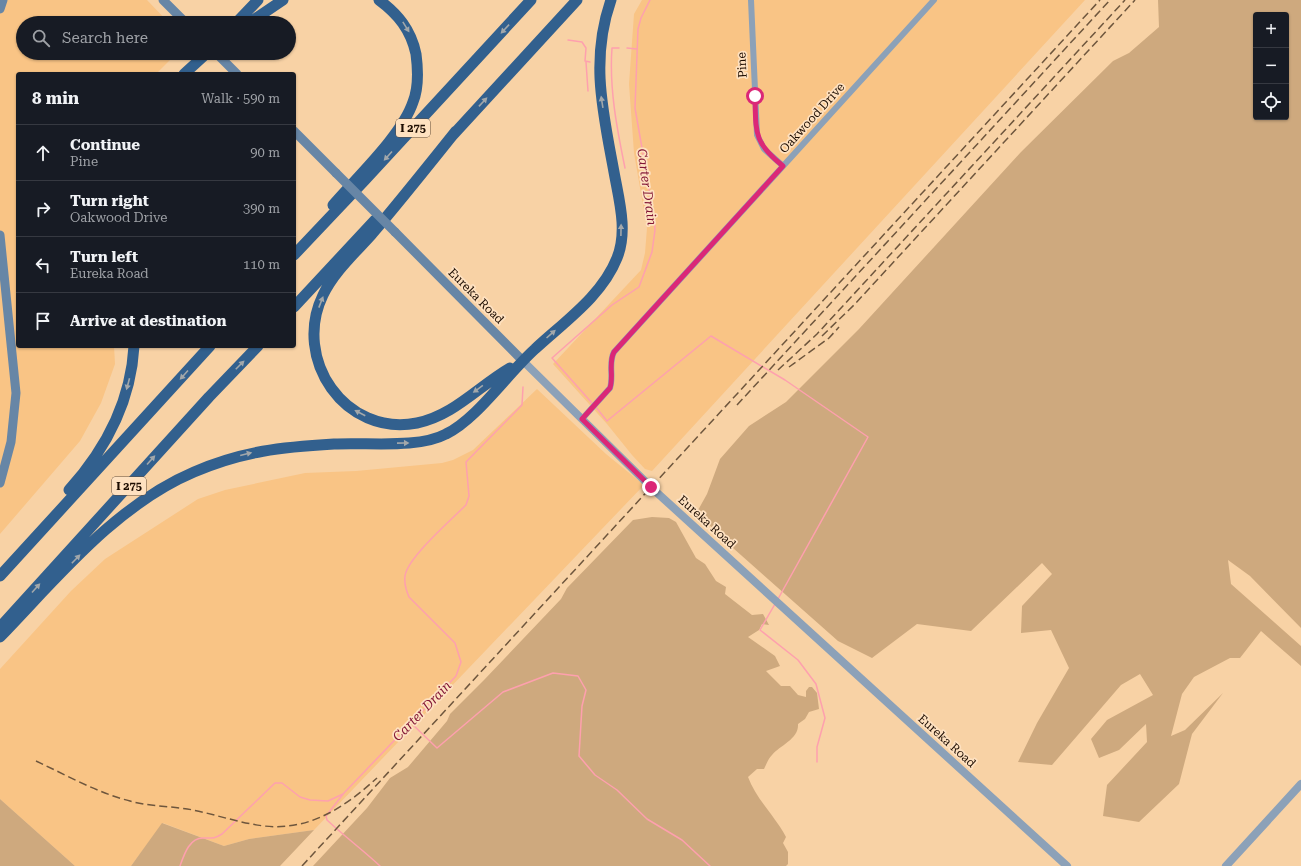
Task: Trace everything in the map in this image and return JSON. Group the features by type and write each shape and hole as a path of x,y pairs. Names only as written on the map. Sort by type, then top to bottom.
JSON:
{"highway":[{"path":"243,16 258,0"},
{"path":"259,16 283,0"},
{"path":"296,249 398,131 413,102 418,76 413,42 408,30 400,19 379,0"},
{"name":"I 275","path":"296,253 366,180 531,0"},
{"name":"I 275","path":"296,305 577,0"},
{"path":"0,637 102,533 121,516 165,486 192,472 226,459 261,450 335,444 425,442 454,430 464,422 522,360 594,293 605,281 618,255 622,229 621,213 600,92 599,60 602,36 612,0"},
{"path":"186,72 199,60"},
{"path":"456,131 397,205 336,274 323,295 316,314 313,331 315,353 320,370 327,382 336,395 351,409 372,420 394,424 416,423 444,414 522,360"},
{"path":"0,567 71,488 92,462 108,437 121,410 129,381 134,348"},
{"name":"I 275","path":"0,576 208,348"},
{"name":"I 275","path":"0,627 209,396 256,348"}],"main road":[{"path":"0,9 3,0"},
{"path":"163,0 179,16"},
{"path":"223,60 235,72"},
{"name":"Eureka Road","path":"296,133 522,360"},
{"path":"0,235 16,393 11,442 0,483"}],"street":[{"name":"Pine","path":"751,0 757,135 764,149 783,166"},
{"name":"Oakwood Drive","path":"582,419 610,388 612,383 611,361 614,352 934,0"},
{"name":"Eureka Road","path":"522,360 654,490 1067,866"},
{"path":"1226,866 1301,784"}],"shaded area":[{"path":"0,0 147,0 162,16 16,16 16,60 170,60 158,72 16,72 16,348 114,348 115,364 101,403 80,441 0,534"},
{"path":"642,0 1085,0 652,471 645,469 632,455 607,424 553,364 641,270 645,253 647,228 634,153 629,84 634,14"},
{"path":"1158,0 1301,0 1301,628 1250,576 1228,560 1231,584 1301,646 1301,666 1261,631 1240,658 1230,658 1194,677 1182,694 1171,736 1185,730 1223,693 1192,734 1179,784 1139,822 1103,816 1107,785 1147,742 1146,724 1119,750 1099,758 1091,739 1107,720 1153,695 1140,674 1121,685 1052,765 1018,762 1037,723 1069,668 1051,630 1021,633 1022,606 1052,574 1042,563 971,631 917,624 872,658 838,641 724,540 697,512 707,494 720,459 749,426 786,402 859,329 1021,152 1113,61 1129,53 1159,27"},
{"path":"537,389 606,454 644,485 314,830 249,839 224,846 163,823 131,866 75,866 0,799 0,669 71,591 105,559 198,499 225,490 305,473 356,471 442,463 453,460 473,450"},
{"path":"652,517 669,518 676,522 696,558 705,564 716,581 726,587 725,594 752,615 763,614 769,625 762,624 759,630 748,637 775,656 780,666 766,671 781,686 790,686 798,695 806,697 806,691 809,687 812,687 817,693 819,709 809,712 805,719 798,724 792,738 775,751 768,760 764,769 757,769 748,777 756,793 786,837 783,843 788,852 788,864 786,866 313,866 367,808 390,778 408,767 447,721 450,714 561,599 567,588 633,520"},
{"path":"0,799 75,866 0,866"},
{"path":"162,823 224,846 249,839 314,830 280,866 131,866"}],"waterway":[{"name":"Carter Drain","path":"592,403 552,358 612,305 639,287 652,252 655,230 654,217 635,108 638,29 641,18 650,0"},
{"path":"568,40 582,42 586,48 585,61 590,62"},
{"path":"619,48 612,48 611,63 613,93 625,168"},
{"path":"627,48 637,49"},
{"path":"586,62 588,91"},
{"path":"595,406 607,421 711,336 785,380 868,437 778,599"},
{"name":"Carter Drain","path":"380,866 327,820 326,816 344,793 456,676 461,662 455,643 409,597 405,576 413,559 421,549 466,505 469,496 466,462 522,405 523,387"},
{"path":"775,604 760,630 798,660 816,684 825,718 817,747 817,762"},
{"path":"411,723 437,748 503,692 553,673 578,676 586,690 582,706 579,756 595,775 617,790 647,819 682,840 710,866"},
{"path":"180,866 188,848 194,841 203,838 211,838 222,834 275,783 282,783 300,797 310,800 328,801 343,794"}],"railway":[{"path":"302,866 1100,0"},
{"path":"737,405 1110,0"},
{"path":"778,370 817,334 1125,0"},
{"path":"822,336 854,305 1135,0"},
{"path":"789,367 829,338 839,327"},
{"path":"36,761 94,789 118,798 146,804 193,810 246,823 281,827 297,825 326,815 365,789 377,778"}],"route":[{"path":"651,487 582,419 610,388 612,383 611,361 614,352 783,166 764,149 759,141 756,127 755,96"}]}
